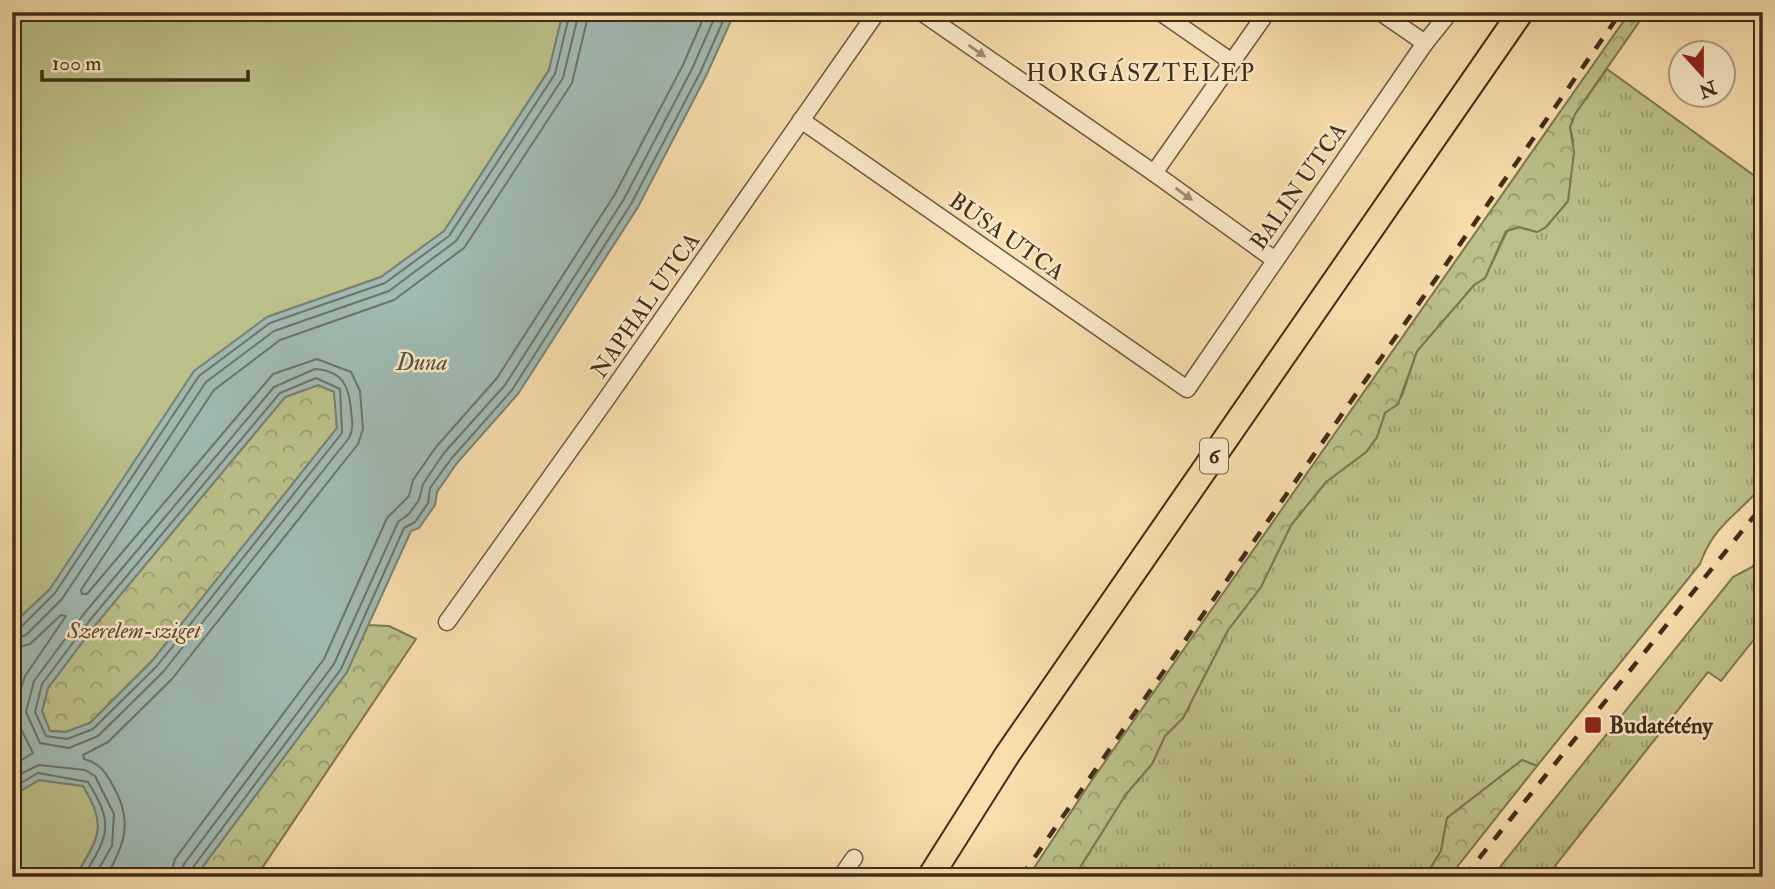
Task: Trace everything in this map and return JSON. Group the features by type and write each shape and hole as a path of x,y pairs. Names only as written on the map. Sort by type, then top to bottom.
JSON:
{"main road":[{"name":"6","path":"930,877 1007,755 1520,12"}],"street":[{"name":"NAPHAL UTCA","path":"447,621 605,401 877,12"},
{"path":"921,12 1275,260"},
{"path":"1160,12 1232,62"},
{"path":"1154,173 1267,12"},
{"path":"1380,12 1425,43"},
{"name":"BALIN UTCA","path":"1188,389 1425,43 1450,12"},
{"name":"BUSA UTCA","path":"801,120 1188,389"},
{"path":"841,877 854,858"}],"green space":[{"path":"12,12 563,12 549,70 444,231 381,277 267,317 50,589 12,625"},
{"path":"1630,12 1646,12 1575,114 1570,127 1574,152 1568,201 1546,227 1537,232 1519,227 1506,231 1485,278 1474,285 1417,351 1398,404 1385,413 1377,437 1366,452 1326,482 1291,525 1261,587 1228,630 1183,718 1165,736 1152,764 1126,794 1074,877 1028,877 1090,783"},
{"path":"1607,69 1763,182 1763,485 1720,529 1700,564 1537,766 1522,760 1447,818 1441,851 1425,877 1074,877 1126,794 1152,764 1165,736 1183,718 1228,630 1261,587 1291,525 1326,482 1366,452 1377,437 1385,413 1402,396 1417,351 1474,285 1485,278 1507,231 1519,227 1537,232 1546,227 1568,201 1573,140 1570,127 1575,114"},
{"name":"Szerelem-sziget","path":"318,385 334,391 337,428 152,661 90,723 66,732 50,731 42,711 48,688 96,624 285,397"},
{"path":"1763,553 1763,628 1721,681 1708,672 1555,866 1567,877 1492,877 1733,577 1752,567"},
{"path":"367,625 389,626 416,639 256,877 195,877 347,672"},
{"path":"1522,760 1537,766 1449,877 1425,877 1441,851 1447,818"},
{"path":"39,780 83,786 96,812 98,822 95,841 75,877 12,877 12,796"}],"water":[{"name":"Duna","path":"563,12 735,12 706,76 638,207 518,394 457,463 437,492 435,505 419,528 411,531 347,672 195,877 75,877 95,842 98,823 96,812 83,786 39,780 12,796 12,625 50,589 194,371 267,317 381,277 444,231 549,70","holes":["318,385 334,392 337,428 152,661 90,723 66,732 50,731 42,711 48,688 96,624 285,397"]}],"railway":[{"path":"1021,877 1621,12"},
{"path":"1464,877 1763,505"}],"place":[{"name":"Budatétény","path":"1593,725"}],"district":[{"name":"HORGÁSZTELEP","path":"1141,73"}]}
